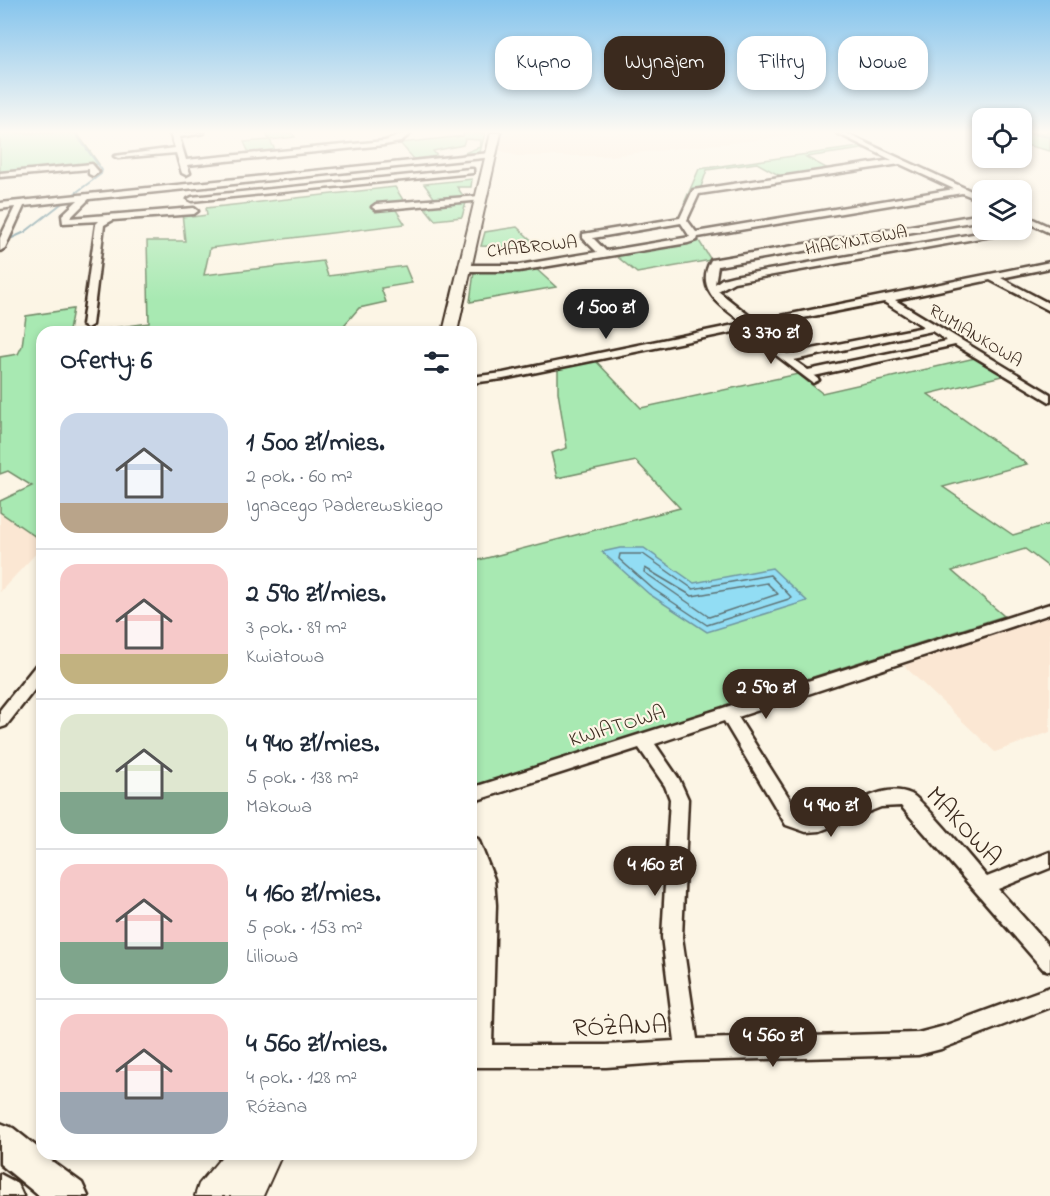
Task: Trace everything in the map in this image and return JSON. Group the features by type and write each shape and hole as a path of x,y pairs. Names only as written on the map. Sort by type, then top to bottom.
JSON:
{"main road":[{"path":"0,1141 69,1196"},
{"path":"0,1193 4,1196"}],"street":[{"path":"0,206 162,189"},
{"path":"87,197 66,214 66,221 195,213 189,189"},
{"path":"192,200 299,189"},
{"path":"451,326 482,189"},
{"path":"694,235 683,220 696,192 708,189"},
{"path":"963,190 972,194"},
{"name":"CHABROWA","path":"464,268 519,268 688,240 694,238 694,235 963,190"},
{"path":"376,207 480,198"},
{"path":"0,248 21,203"},
{"path":"87,325 100,224 109,219"},
{"name":"CHABROWA","path":"604,254 586,236 683,220"},
{"path":"816,382 748,325 713,290 708,280 713,263 972,220"},
{"path":"1032,222 1050,230"},
{"path":"1032,225 1037,224"},
{"name":"HIACYNTOWA","path":"713,290 725,281 734,279 972,236"},
{"path":"477,379 503,376 1050,266"},
{"path":"992,277 1050,308"},
{"name":"RUMIANKOWA","path":"885,298 1050,399"},
{"path":"785,358 933,328"},
{"path":"806,374 956,342"},
{"name":"KWIATOWA","path":"477,793 1050,609"},
{"path":"0,722 36,677"},
{"name":"MAKOWA","path":"728,714 788,813 799,824 815,825 893,796 900,797 912,804 1050,963"},
{"path":"643,740 673,784 679,799 672,937 687,1050"},
{"path":"477,860 484,879 486,905 477,1028"},
{"path":"985,886 1050,860"},
{"name":"RÓŻANA","path":"477,1055 662,1054 687,1050 918,1044 941,1038 1050,997"},
{"path":"212,1196 239,1160"},
{"path":"245,1196 264,1160"}],"shaded area":[{"path":"0,512 36,537 36,553 0,592"},
{"path":"1050,615 1050,732 995,752 901,663"}],"green space":[{"path":"396,189 405,203 394,207 405,224 210,248 204,275 323,261 328,276 405,266 412,283 381,288 386,302 359,308 343,326 128,326 149,323 147,241 185,241 182,213 191,214 192,217 207,215 206,208"},
{"path":"428,189 458,189 464,197 435,199"},
{"path":"690,189 705,189 685,201"},
{"path":"467,199 462,217 435,220 422,204"},
{"path":"517,227 540,248 481,246 485,232"},
{"path":"699,241 711,260 637,273 615,255"},
{"path":"534,267 556,287 470,302 474,272"},
{"path":"73,309 70,326 36,326 36,537 0,512 0,501 32,486 8,471 0,474 0,357 18,354 22,346 26,316"},
{"path":"975,358 1006,375 928,394 1027,464 943,487 1013,535 1050,524 1050,568 1025,549 952,571 1004,616 725,705 714,713 477,787 477,560 680,508 636,461 557,478 551,453 567,448 558,392 558,369 595,360 641,408 798,374 822,393"}],"water":[{"path":"620,548 644,548 694,583 772,568 807,601 707,632 649,594 602,552"}],"waterway":[{"path":"74,194 81,189"},
{"path":"12,238 25,232 66,200"}]}
